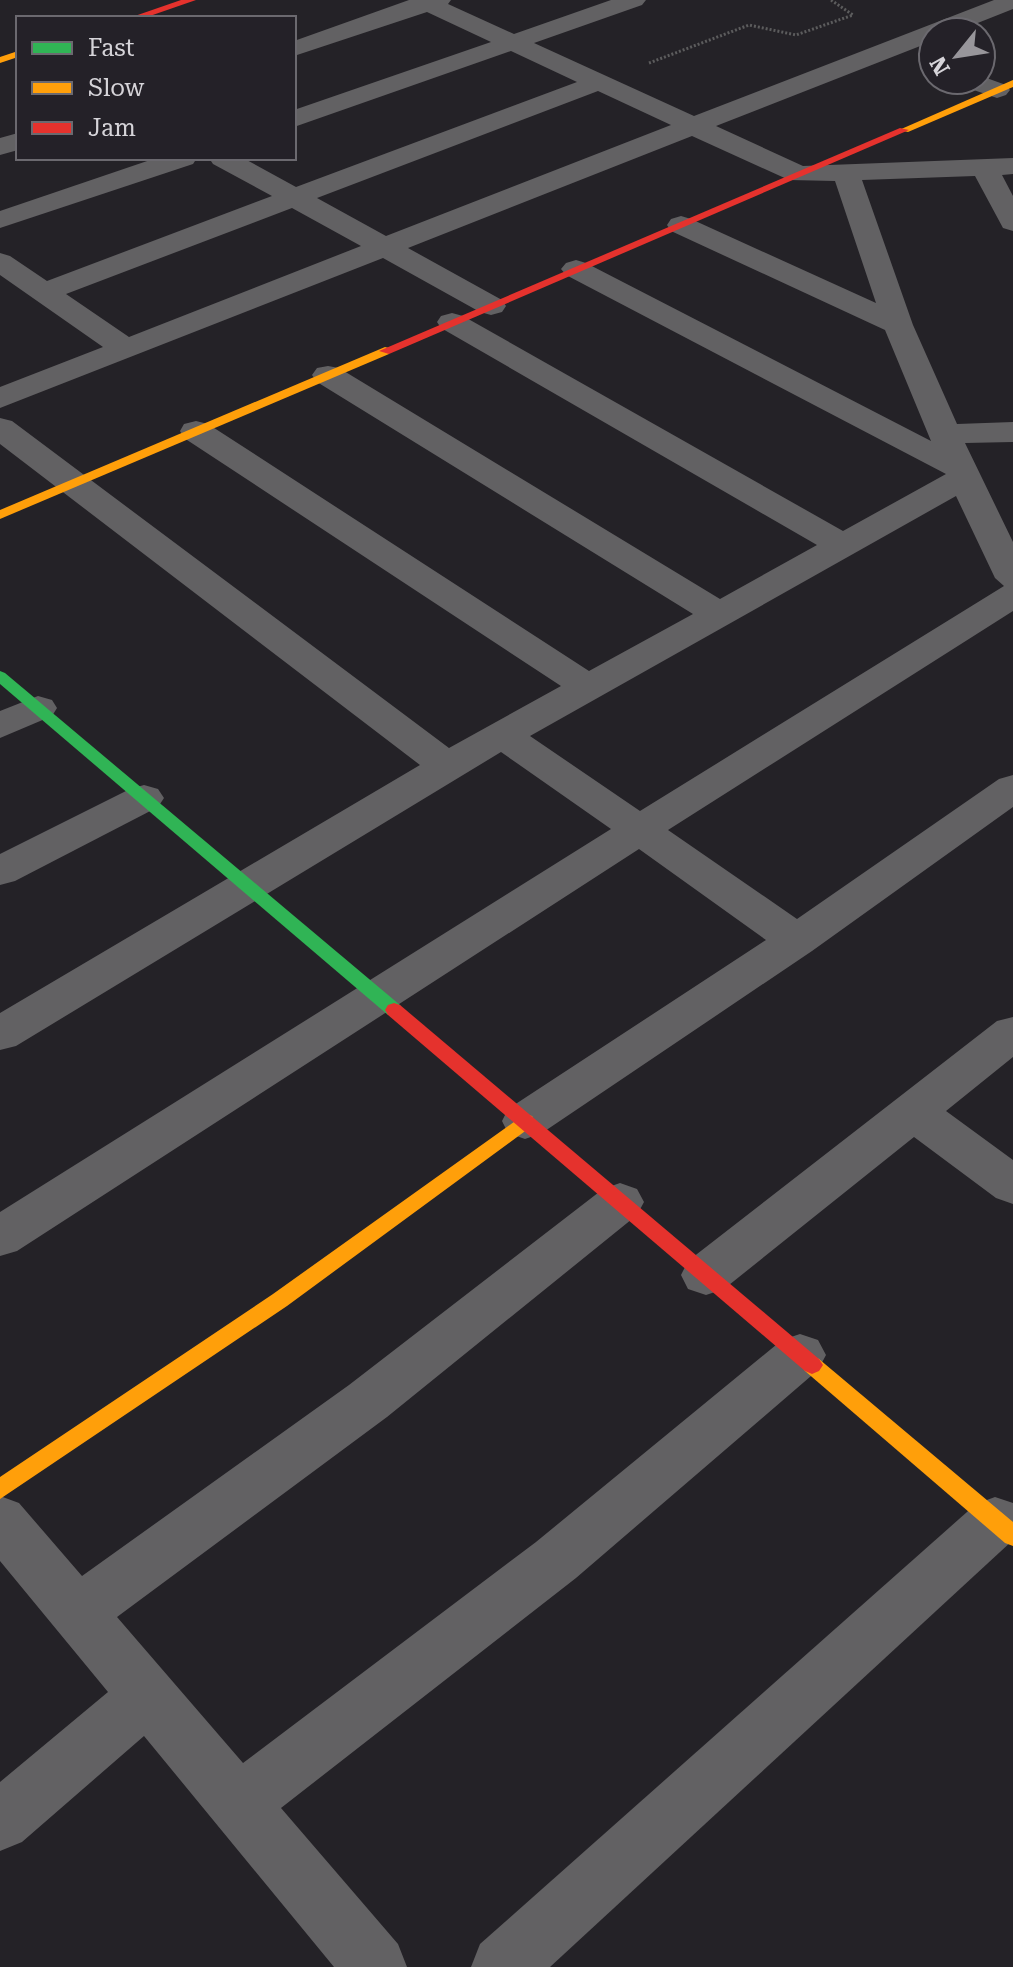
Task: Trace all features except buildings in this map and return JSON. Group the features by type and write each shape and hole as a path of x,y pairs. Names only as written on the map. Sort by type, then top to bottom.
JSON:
{"street":[{"path":"140,16 187,0"},
{"path":"296,118 634,0"},
{"path":"296,48 430,1 799,174 1013,166"},
{"path":"974,16 1013,1"},
{"path":"0,398 917,38"},
{"path":"886,51 917,62"},
{"path":"44,292 599,82"},
{"path":"0,515 1005,87"},
{"path":"0,220 177,160"},
{"path":"226,160 491,306"},
{"path":"984,167 1013,222"},
{"path":"846,172 898,325 961,473 1013,578"},
{"path":"681,225 898,325"},
{"path":"0,262 125,348"},
{"path":"576,269 961,473"},
{"path":"452,322 843,546"},
{"path":"328,375 719,614"},
{"path":"0,428 447,766"},
{"path":"196,431 588,687"},
{"path":"947,434 1013,432"},
{"path":"0,1034 447,766 843,546 961,473"},
{"path":"0,1237 637,830 1013,595"},
{"path":"0,676 1004,1529 503,1967"},
{"path":"0,726 38,708"},
{"path":"503,735 797,940"},
{"path":"0,1489 280,1300 525,1121 797,940 1013,788"},
{"path":"0,871 144,798"},
{"path":"706,1275 1013,1033"},
{"path":"912,1111 1013,1185"},
{"path":"77,1613 368,1401 620,1202"},
{"path":"238,1804 556,1560 800,1355"},
{"path":"0,1520 375,1967"},
{"path":"0,1821 147,1696"}],"path":[{"path":"599,82 749,25 796,35 853,15 831,0"}],"traffic: fast":[{"path":"0,676 394,1010"}],"traffic: slow":[{"path":"0,60 16,55"},
{"path":"904,130 1013,83"},
{"path":"0,515 385,351"},
{"path":"0,1489 280,1300 525,1121"},
{"path":"812,1365 1013,1536"}],"traffic: jam":[{"path":"140,16 191,0"},
{"path":"385,351 904,130"},
{"path":"394,1010 812,1365"}]}
